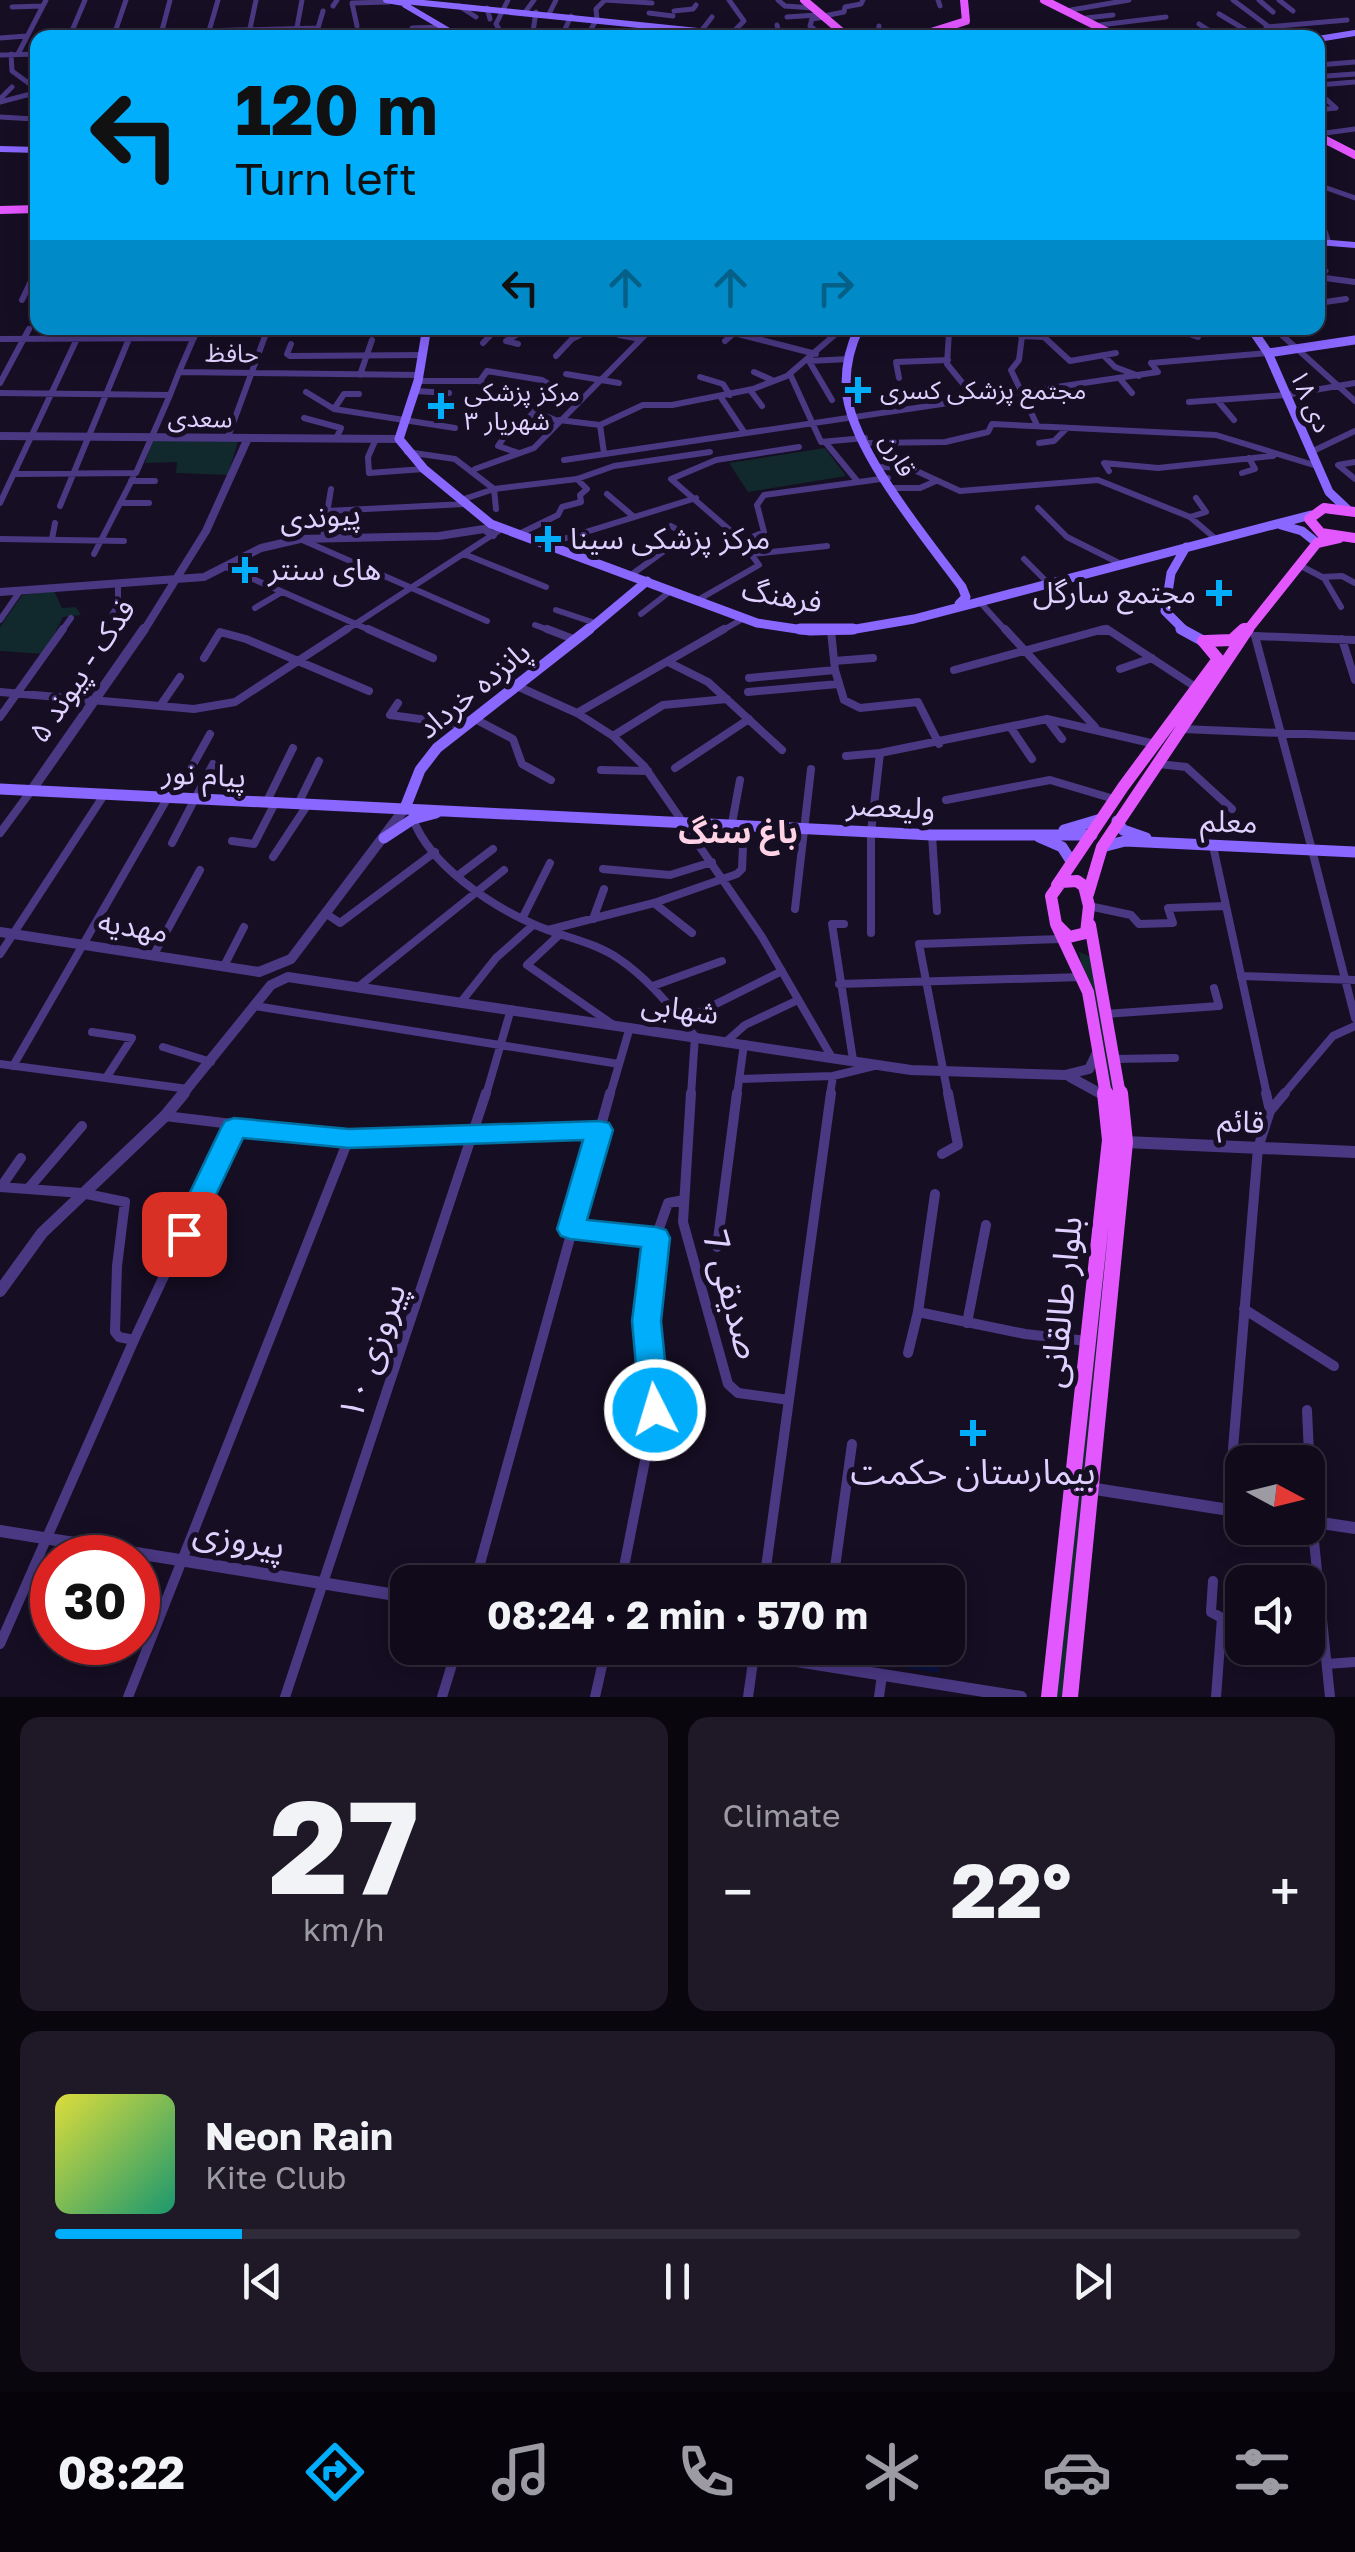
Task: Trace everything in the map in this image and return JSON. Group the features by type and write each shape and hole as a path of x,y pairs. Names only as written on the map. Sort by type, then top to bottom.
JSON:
{"main road":[{"path":"804,0 838,30"},
{"path":"943,30 968,18 964,0"},
{"path":"1047,0 1109,30"},
{"path":"1047,0 1105,30"},
{"path":"388,1 461,4 702,30"},
{"path":"402,2 451,30"},
{"path":"1325,37 1353,34"},
{"path":"1325,140 1355,157"},
{"path":"0,148 30,148"},
{"path":"0,212 30,210"},
{"path":"1325,243 1355,245"},
{"path":"399,440 417,382 426,335"},
{"name":"قارن","path":"855,335 846,385 854,417 894,488 962,588"},
{"name":"۱۸ دی","path":"1256,335 1268,353 1329,492 1351,510"},
{"path":"1268,353 1355,340"},
{"name":"فرهنگ","path":"399,440 424,469 498,532 519,534 744,618 832,631 914,619 1311,515"},
{"path":"1325,508 1329,492"},
{"path":"1339,538 1314,529 1311,515 1325,508 1351,510"},
{"path":"1277,524 1302,531 1317,543"},
{"path":"1203,641 1232,640 1254,621 1317,543 1355,538"},
{"path":"1186,548 1170,573 1165,610 1180,629 1203,641 1218,659 1114,799 1055,888 1051,896 1054,922 1075,938 1086,932 1090,924 1089,900 1106,841 1117,821 1178,729 1251,636 1254,621"},
{"path":"1124,563 1154,561 1170,573"},
{"name":"پانزده خرداد","path":"405,816 410,792 426,759 646,581"},
{"path":"962,588 1012,594"},
{"path":"954,608 966,597 962,588"},
{"name":"پیام نور","path":"0,789 379,808 405,816"},
{"path":"379,808 410,792 443,809"},
{"name":"ولیعصر","path":"384,838 405,816 443,809 932,835 1092,835"},
{"path":"1035,835 1102,819"},
{"path":"1117,821 1123,830 1146,838"},
{"path":"1035,835 1062,847 1071,861"},
{"path":"1092,835 1106,841"},
{"name":"معلم","path":"1106,841 1146,838 1355,850"},
{"name":"معلم","path":"1106,841 1312,848"},
{"path":"1055,888 1062,882 1077,881 1089,900"},
{"name":"بلوار طالقانی","path":"1054,922 1079,970 1098,1048 1110,1140 1087,1340 1073,1554 1070,1697"},
{"name":"بلوار طالقانی","path":"1049,1697 1073,1554 1089,1488 1125,1142 1090,924"},
{"path":"1079,970 1074,952 1078,949 1094,956"}],"street":[{"path":"73,30 85,0"},
{"path":"162,30 170,0"},
{"path":"209,30 218,0"},
{"path":"249,29 256,0"},
{"path":"296,28 302,0"},
{"path":"499,30 496,24 508,0"},
{"path":"526,11 534,0"},
{"path":"549,14 556,0"},
{"path":"590,30 596,9 605,0 652,3"},
{"path":"729,0 744,21 737,30"},
{"path":"778,0 784,6 814,8"},
{"path":"1071,10 1129,0"},
{"path":"1233,0 1270,30"},
{"path":"1260,0 1273,12"},
{"path":"1278,0 1292,11"},
{"path":"357,26 352,3 388,1"},
{"path":"816,30 810,26 812,20 844,12 845,7 863,1 871,10"},
{"path":"12,7 44,3"},
{"path":"30,85 12,71 14,54 44,3"},
{"path":"116,30 125,3"},
{"path":"461,4 476,17"},
{"path":"649,13 694,9 696,4"},
{"path":"487,8 490,19"},
{"path":"241,30 319,28 322,11"},
{"path":"675,11 676,28"},
{"path":"1146,11 1156,18"},
{"path":"533,30 536,12"},
{"path":"615,30 628,12"},
{"path":"1086,18 1112,14"},
{"path":"1219,14 1246,30"},
{"path":"565,30 571,16"},
{"path":"786,17 823,16"},
{"path":"702,30 712,17"},
{"path":"1100,24 1166,17"},
{"path":"1145,20 1158,28"},
{"path":"1266,28 1347,20"},
{"path":"1199,24 1208,30"},
{"path":"777,26 778,30"},
{"path":"879,26 879,30"},
{"path":"412,28 447,27"},
{"path":"954,27 958,30"},
{"path":"0,38 26,36"},
{"path":"0,55 30,54"},
{"path":"1325,67 1355,62"},
{"path":"1326,76 1355,74"},
{"path":"1326,76 1337,84"},
{"path":"1325,87 1353,84"},
{"path":"0,100 12,87"},
{"path":"0,100 19,100 30,95"},
{"path":"1325,96 1336,108 1325,109"},
{"path":"0,117 30,118"},
{"path":"1325,135 1355,129"},
{"path":"1325,189 1355,198"},
{"path":"1325,230 1329,243"},
{"path":"1325,277 1355,282"},
{"path":"22,300 30,283"},
{"path":"1325,302 1346,298"},
{"path":"0,383 29,329"},
{"path":"0,502 78,335"},
{"path":"60,506 132,335"},
{"path":"179,372 195,335"},
{"path":"228,437 266,335"},
{"path":"483,343 490,335"},
{"path":"510,335 506,341 518,344"},
{"path":"556,356 580,335"},
{"path":"619,335 640,340"},
{"path":"475,469 534,448 645,335"},
{"path":"725,340 731,335"},
{"path":"742,335 816,354"},
{"path":"417,382 480,381 486,386 484,392 533,414 600,425 643,405 672,405 730,395 774,381 810,360 835,335"},
{"path":"949,335 948,360 953,376 973,396"},
{"path":"1187,335 1198,337"},
{"path":"1282,335 1355,401"},
{"path":"1037,424 1014,384 1012,370 1019,360 1022,336 1044,336 1070,361 1116,353"},
{"path":"0,340 194,338"},
{"path":"360,375 372,340"},
{"path":"321,356 324,342"},
{"path":"291,344 287,355 423,355"},
{"path":"564,460 949,406 973,396 1121,380 1158,372 1151,363 1268,353"},
{"path":"1104,356 1115,367 1139,376"},
{"path":"227,358 259,358"},
{"path":"899,378 896,362 918,358 948,360"},
{"path":"810,360 849,359"},
{"path":"810,360 832,400"},
{"path":"480,381 487,371 542,380 549,384 545,390"},
{"name":"حافظ","path":"0,393 170,395 179,372 360,375 417,382"},
{"path":"754,372 774,381"},
{"path":"566,374 619,383"},
{"path":"790,374 802,392 807,423 858,482"},
{"path":"700,377 723,384 730,395"},
{"path":"1121,380 1132,393"},
{"path":"417,382 449,393"},
{"path":"1189,402 1286,396 1333,384 1355,383"},
{"path":"1095,384 1103,396"},
{"path":"750,390 762,406"},
{"path":"306,392 334,409 455,428"},
{"path":"334,409 344,394 360,394"},
{"path":"94,554 170,395"},
{"path":"720,396 744,432"},
{"path":"1217,400 1234,420"},
{"path":"519,453 498,446 507,433 533,414"},
{"path":"304,418 341,428 336,439"},
{"path":"826,444 867,440 945,442 988,432 996,423 1037,424 1066,430 1216,435 1317,466"},
{"path":"600,425 604,452 614,466"},
{"path":"1040,444 1054,441 1066,430"},
{"path":"1312,452 1355,430"},
{"name":"سعدی","path":"0,436 399,440"},
{"name":"فدک - پیوند ۵","path":"31,791 168,590 219,507 248,438"},
{"path":"376,439 368,458 369,473 424,469"},
{"path":"702,439 716,460"},
{"path":"891,443 900,465"},
{"path":"696,601 760,565 740,539 671,479 716,460 799,448"},
{"path":"407,452 440,452 475,469 494,489 496,510"},
{"path":"327,511 463,502 494,489 577,479 614,466 710,452"},
{"path":"1110,471 1104,463 1132,462 1158,468 1277,455"},
{"path":"1242,473 1255,469 1249,458"},
{"path":"1355,462 1338,464 1355,480"},
{"path":"882,467 900,465 974,492 1098,480 1190,516 1216,540"},
{"path":"14,474 73,473 154,481"},
{"path":"750,538 764,532 756,506 764,495 888,478"},
{"path":"519,534 558,516 562,507 582,502 580,495 587,489 577,479"},
{"path":"894,488 920,488 936,480"},
{"path":"0,483 10,483"},
{"path":"323,538 331,488"},
{"path":"607,494 634,517"},
{"path":"546,544 696,498"},
{"path":"1190,516 1206,512 1196,498"},
{"path":"120,503 149,504"},
{"path":"1038,508 1067,537 1124,563"},
{"path":"459,534 468,529 478,514"},
{"path":"52,538 54,523"},
{"path":"631,575 686,535 672,526"},
{"name":"پیوندی","path":"177,575 194,578 228,568 261,548 300,540 459,534 484,529 498,532"},
{"path":"0,692 160,706 215,708 235,702 498,532"},
{"path":"0,539 124,541"},
{"path":"300,540 487,621"},
{"path":"752,554 827,546"},
{"path":"464,554 546,587"},
{"path":"1024,559 1049,584"},
{"path":"1299,565 1322,576 1342,576 1355,584"},
{"path":"228,568 433,658"},
{"path":"0,592 159,581 177,575"},
{"path":"1322,576 1341,607"},
{"path":"159,581 167,584 168,590"},
{"path":"112,615 118,605 118,584"},
{"path":"0,620 20,590"},
{"path":"641,614 672,590"},
{"path":"255,608 282,592"},
{"path":"979,602 1096,728"},
{"path":"556,610 595,624"},
{"path":"0,716 71,618"},
{"path":"578,713 744,618"},
{"path":"536,625 576,640"},
{"path":"954,670 1106,629 1197,688"},
{"path":"832,631 834,666 844,700 854,707 918,702 939,744"},
{"path":"204,658 220,632 246,638 368,691"},
{"path":"1355,640 1251,636 1270,688 1350,980 1355,1018"},
{"path":"1342,639 1355,680"},
{"path":"748,678 873,658"},
{"path":"1120,669 1152,658"},
{"path":"670,663 708,682 782,750"},
{"path":"160,706 180,677"},
{"path":"748,692 838,684"},
{"path":"519,687 578,713 613,736 648,772 782,971 830,1056"},
{"path":"613,736 663,705 726,699"},
{"path":"398,702 390,715 471,722 513,739 522,764 551,780"},
{"path":"1047,719 1062,740"},
{"path":"846,756 939,744 1047,719 1155,744"},
{"path":"676,768 749,720"},
{"path":"1011,728 1032,759"},
{"path":"1178,729 1355,736"},
{"path":"14,1066 210,734"},
{"path":"232,840 254,844 292,748"},
{"path":"871,932 870,832 880,753"},
{"path":"274,857 303,804 319,761"},
{"path":"1155,763 1186,767 1232,809"},
{"path":"172,843 213,764"},
{"path":"795,909 811,769"},
{"path":"602,770 648,772"},
{"path":"732,824 740,780"},
{"path":"946,800 1050,780 1114,799"},
{"path":"0,833 31,791"},
{"path":"0,954 104,795"},
{"path":"405,816 414,831 481,892 522,919 616,956 653,986 695,1036"},
{"path":"932,835 936,911"},
{"path":"0,1291 42,1233 165,1116 270,985 288,977 291,959 384,838"},
{"path":"548,930 654,903 723,879 742,869 743,846"},
{"path":"1213,846 1270,1111"},
{"path":"460,874 493,849"},
{"path":"325,913 340,922 435,852"},
{"path":"603,869 670,875 712,862"},
{"path":"522,919 550,863"},
{"path":"154,956 200,870"},
{"path":"358,987 504,870"},
{"path":"593,919 604,889"},
{"path":"1089,900 1131,915 1139,924 1173,923 1168,908 1226,906"},
{"path":"654,903 692,933"},
{"path":"461,1002 496,958 533,924"},
{"path":"844,924 832,924 852,1060"},
{"path":"224,966 244,927"},
{"name":"مهدیه","path":"0,932 259,972"},
{"path":"560,934 527,965 612,1024"},
{"path":"942,1154 958,1145 920,944 1061,939"},
{"path":"270,985 259,972 291,959"},
{"path":"653,986 722,962"},
{"path":"839,984 1079,970"},
{"path":"682,1021 782,971"},
{"path":"1241,976 1350,980"},
{"name":"شهابی","path":"288,977 879,1064 946,1072 1064,1076"},
{"path":"1105,1014 1219,1006 1214,988"},
{"path":"727,1041 745,1025 798,1000"},
{"path":"255,1006 619,1064"},
{"name":"پیروزی ١٠","path":"286,1697 474,1135 511,1009"},
{"path":"1238,1445 1242,1336 1258,1148 1270,1111 1333,1036 1355,1026"},
{"path":"481,1565 570,1229 630,1027"},
{"path":"92,1032 132,1038 106,1078"},
{"name":"صدیقی 7","path":"695,1036 682,1222 728,1384 738,1393 789,1400"},
{"path":"717,1246 744,1044"},
{"path":"163,1046 211,1062"},
{"path":"1064,1076 1089,1069 1098,1048"},
{"path":"1114,1059 1174,1058"},
{"path":"0,1064 188,1090"},
{"path":"739,1079 833,1076 879,1064"},
{"path":"766,1565 833,1076"},
{"path":"1064,1076 1101,1092 1107,1103"},
{"path":"165,1116 234,1128 349,1138 600,1130"},
{"path":"28,1189 82,1126"},
{"path":"49,1535 134,1340 234,1128"},
{"path":"128,1697 349,1138"},
{"name":"قائم","path":"1125,1142 1355,1152"},
{"path":"0,1187 21,1158"},
{"path":"0,1187 123,1200 126,1204 117,1266 115,1332 134,1340"},
{"path":"908,1353 935,1194"},
{"path":"624,1565 655,1410 646,1321 656,1238 668,1203 684,1200"},
{"path":"966,1322 986,1225"},
{"path":"570,1229 656,1238"},
{"path":"1244,1309 1334,1366"},
{"path":"918,1312 1087,1340"},
{"path":"1306,1410 1307,1445"},
{"path":"835,1565 852,1444"},
{"path":"1089,1488 1225,1508"},
{"path":"1325,1524 1355,1528"},
{"name":"پیروزی","path":"0,1531 30,1536"},
{"path":"1313,1545 1330,1697"},
{"name":"پیروزی","path":"160,1556 390,1594"},
{"path":"0,1644 30,1577"},
{"path":"1213,1581 1211,1612 1222,1618 1216,1697"},
{"path":"1327,1664 1355,1662"},
{"path":"442,1697 452,1665"},
{"path":"595,1697 602,1665"},
{"path":"748,1697 752,1665"},
{"path":"822,1665 1021,1697"},
{"path":"879,1697 882,1675"}],"green space":[{"path":"152,440 238,441 228,475 176,473 177,462 145,463"},
{"path":"825,448 846,476 748,492 729,463"},
{"path":"54,591 62,608 76,607 81,615 63,617 44,654 0,651 0,627 22,595"},
{"path":"1079,952 1091,957 1121,1118 1066,1697 1053,1697 1113,1140"}],"shaded area":[{"path":"890,1665 940,1665 939,1673"}],"place":[{"name":"مجتمع پزشکی کسری","path":"858,390"},
{"name":"مرکز پزشکی شهریار ۳","path":"441,406"},
{"name":"مرکز پزشکی سینا","path":"548,539"},
{"name":"های سنتر","path":"245,570"},
{"name":"مجتمع سارگل","path":"1219,593"},
{"name":"بیمارستان حکمت","path":"973,1433"}],"district":[{"name":"باغ سنگ","path":"738,832"}],"route":[{"path":"184,1234 234,1128 349,1138 600,1130 570,1229 656,1238 646,1321 655,1410"}]}
